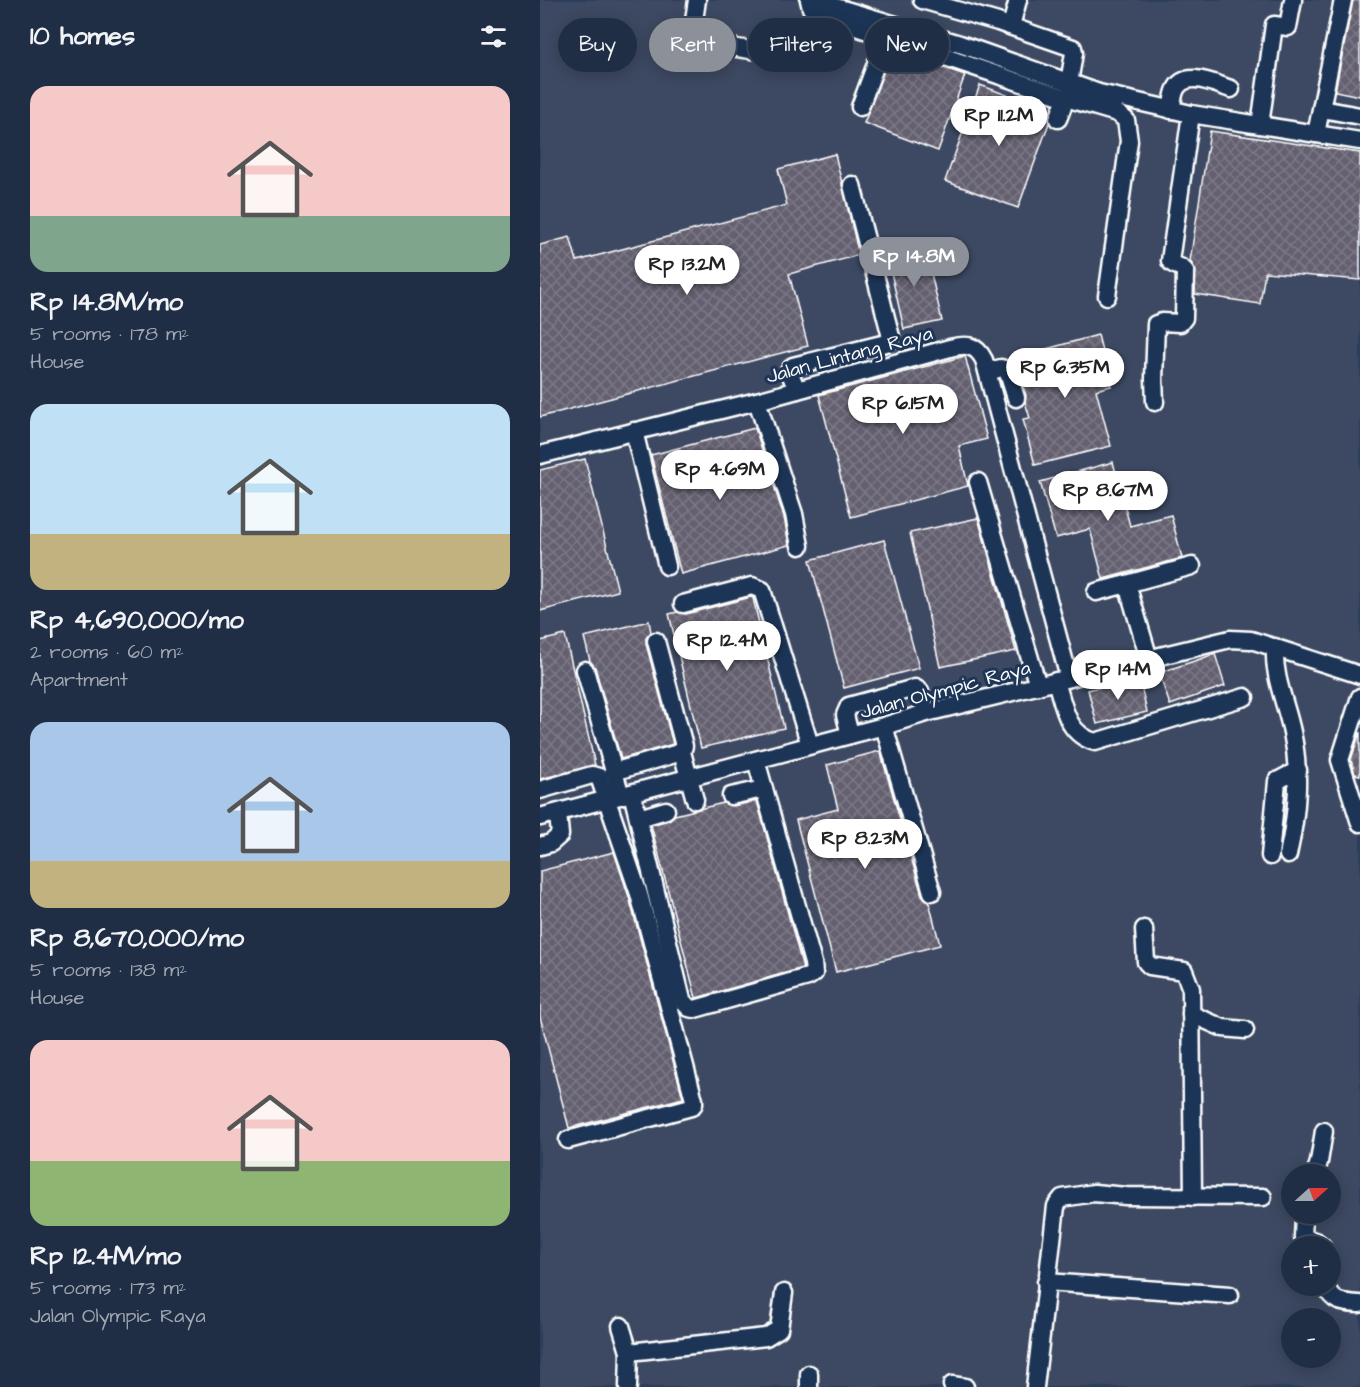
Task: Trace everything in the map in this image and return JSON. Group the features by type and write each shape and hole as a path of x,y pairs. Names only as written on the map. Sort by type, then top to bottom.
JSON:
{"street":[{"path":"697,0 693,27 699,38 748,49"},
{"path":"865,30 816,14 811,8 811,0 960,44 1075,93 1126,120 1129,141 1107,296"},
{"path":"922,0 1011,26 1073,48 1075,93 1058,119"},
{"path":"1011,26 1018,0"},
{"path":"1260,125 1274,25 1288,27 1293,0"},
{"path":"1316,134 1343,0"},
{"path":"949,56 1075,93 1360,141"},
{"path":"860,107 873,72"},
{"path":"1171,110 1176,89 1188,79 1197,78 1231,89"},
{"path":"1322,109 1360,116"},
{"path":"1155,402 1156,324 1180,323 1184,318 1185,271 1170,261 1191,114"},
{"path":"797,390 789,371 794,366 886,343 891,337 852,185"},
{"name":"Jalan Lintang Raya","path":"540,455 757,401 961,345 971,346 978,350 988,372 1062,679 1068,721 1074,730 1081,737 1095,742 1245,697"},
{"path":"988,372 1005,368 1016,398"},
{"path":"757,401 794,514 800,546"},
{"path":"634,431 668,566"},
{"path":"978,482 1038,686"},
{"path":"1096,592 1192,566"},
{"path":"1126,584 1149,659"},
{"path":"683,604 752,586 762,590 810,745"},
{"name":"Jalan Olympic Raya","path":"540,817 926,713 1230,639 1251,640 1360,675"},
{"path":"656,641 684,746 682,753 695,800"},
{"path":"1275,647 1276,675 1293,734 1298,770 1295,826 1288,855"},
{"path":"568,1140 691,1107 694,1104 639,894 613,772 585,670"},
{"path":"850,735 845,714 849,706 915,688 920,692 926,713"},
{"path":"1360,697 1340,760 1360,823"},
{"path":"884,726 932,892"},
{"path":"613,772 682,753"},
{"path":"540,790 595,775 639,818 682,1000 689,1008 696,1010 814,973 815,968 756,760"},
{"path":"1270,856 1277,781 1298,770"},
{"path":"731,796 763,789"},
{"path":"639,818 666,810"},
{"path":"540,846 551,843 560,835 558,813"},
{"path":"1144,929 1146,962 1150,966 1180,969 1186,974 1191,989 1193,1197"},
{"path":"1191,1014 1223,1028 1245,1030"},
{"path":"1317,1164 1324,1131"},
{"path":"1035,1387 1056,1206 1062,1198 1094,1193 1126,1197 1263,1197"},
{"path":"1046,1282 1230,1295"},
{"path":"629,1352 772,1335 779,1329 784,1293"},
{"path":"1331,1296 1338,1302 1360,1304"},
{"path":"621,1326 629,1352 628,1387"}],"shaded area":[{"path":"540,0 1360,0 1360,1387 540,1387"}],"building":[{"path":"1353,0 1360,0 1360,96 1335,91"},
{"path":"949,70 965,75 938,151 864,123 884,72 949,72"},
{"path":"980,85 1050,111 1049,123 1018,208 945,181"},
{"path":"1210,131 1360,153 1360,280 1265,272 1260,304 1195,294 1196,271 1190,261"},
{"path":"835,154 859,255 789,274 808,346 540,417 540,245 570,237 577,261 787,205 778,169"},
{"path":"925,247 942,321 904,329 887,255"},
{"path":"1098,335 1111,386 1096,390 1111,446 1035,465 1023,419 1030,418 1025,402 1026,395 1013,358"},
{"path":"965,356 987,439 959,446 968,486 851,517 819,395"},
{"path":"755,428 784,517 789,545 681,574 651,455"},
{"path":"585,459 618,591 540,611 540,470"},
{"path":"1113,462 1130,526 1171,515 1182,558 1103,579 1090,529 1056,538 1040,482"},
{"path":"978,518 1016,651 940,667 910,533"},
{"path":"884,540 919,668 844,688 810,560"},
{"path":"751,597 784,728 701,748 669,614 677,612 686,614"},
{"path":"649,621 651,632 646,638 646,644 673,744 621,759 595,667 590,661 584,637"},
{"path":"565,635 595,765 540,779 540,641"},
{"path":"1215,654 1225,686 1170,705 1159,673"},
{"path":"1139,677 1147,712 1097,724 1088,690"},
{"path":"1360,732 1360,775 1355,774 1351,760"},
{"path":"880,751 922,895 929,902 940,945 836,972 796,820 838,809 827,765"},
{"path":"757,801 803,968 696,998 651,825 669,820 675,815 723,803 733,806"},
{"path":"614,852 629,897 683,1098 569,1128 540,1017 540,871"}]}
